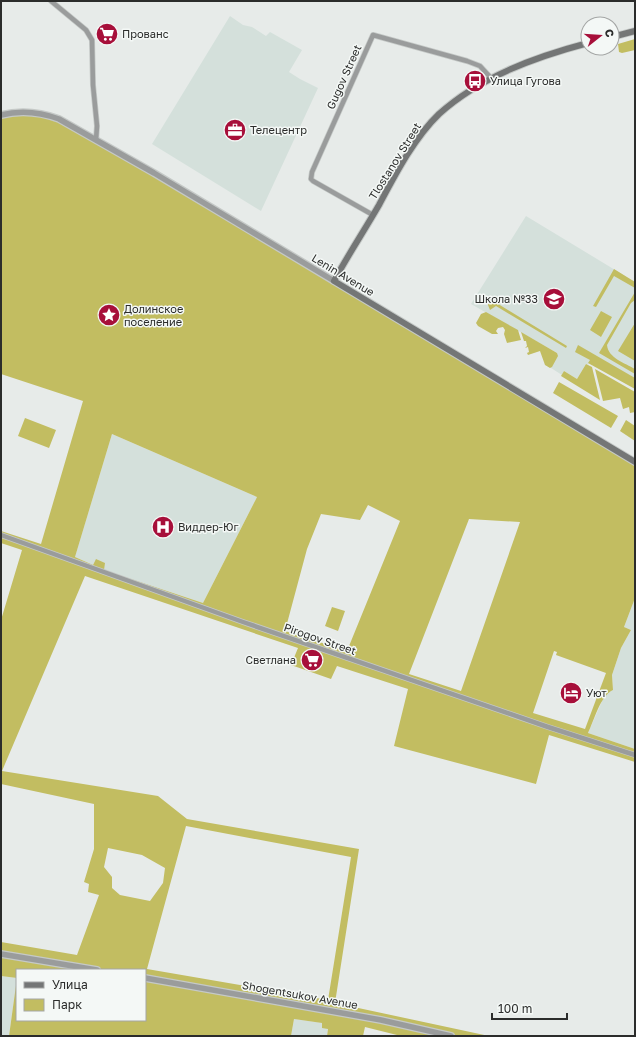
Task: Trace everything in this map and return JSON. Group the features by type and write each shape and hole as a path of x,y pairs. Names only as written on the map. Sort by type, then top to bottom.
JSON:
{"main road":[{"path":"620,35 635,31"},
{"name":"Tlostanov Street","path":"334,281 401,167 430,123 462,96 491,78 554,52 580,45"},
{"name":"Lenin Avenue","path":"334,281 635,462"}],"street":[{"path":"51,1 86,30 92,40 94,98 97,126 96,140"},
{"name":"Gugov Street","path":"373,215 312,182 311,179 312,172 373,35 467,61 480,66 491,78"},
{"name":"Lenin Avenue","path":"1,115 16,112 37,112 59,119 334,281"},
{"name":"Pirogov Street","path":"1,535 243,622 548,727 635,755"},
{"path":"1,954 91,969"},
{"name":"Shogentsukov Avenue","path":"146,978 381,1020 451,1036"}],"shaded area":[{"path":"230,16 243,25 252,27 266,36 270,32 302,50 289,72 318,88 261,211 152,144"},
{"name":"Школа №33","path":"526,216 635,282 635,387 590,361 588,365 586,364 577,379 564,371 562,375 551,368 557,353 471,304"},
{"name":"Виддер-Юг","path":"112,434 257,497 203,603 104,570 97,559 93,565 75,557"},
{"path":"635,598 635,749 588,733 603,699 608,692 613,690 612,675 621,648 631,630 624,627"},
{"path":"1,976 16,978 9,1036 1,1035"},
{"path":"294,1019 323,1023 328,1028 327,1036 291,1036"}],"green space":[{"path":"635,39 635,50 620,52 620,43"},
{"path":"16,112 59,119 635,462 635,598 624,627 631,630 621,648 612,675 613,690 608,693 601,703 588,733 635,749 635,762 549,735 536,784 394,746 408,689 337,666 331,679 291,665 298,648 85,576 2,771 158,796 187,819 359,849 335,1003 489,1036 401,1036 365,1027 363,1036 327,1036 328,1029 322,1028 322,1023 294,1019 291,1036 9,1036 16,985 16,1021 146,1021 146,969 16,969 16,978 1,976 1,942 77,955 99,895 88,892 89,884 84,882 94,849 94,804 1,784 1,620 22,550 1,543 1,531 41,544 83,401 1,374 1,115","holes":["112,434 257,497 203,603 104,570 105,563 96,559 93,565 75,557","368,505 400,521 347,651 285,631 307,549 321,514 360,520","469,519 520,522 461,691 409,674","554,651 557,652 556,655 606,673 585,729 533,713","186,826 351,857 328,1000 147,969","108,848 142,855 165,868 163,883 150,901 120,895 112,888 112,877 104,867"]},
{"path":"614,269 635,282 635,288 614,276 596,307 593,306"},
{"path":"635,292 635,300 631,303 607,345 608,350 614,357 635,369 635,374 599,353"},
{"path":"490,299 567,346 566,348 496,306 490,310 488,305"},
{"path":"601,311 612,317 601,337 590,330"},
{"path":"486,312 518,330 521,340 507,343 504,334 505,330 503,327 498,328 496,331 498,334 492,334 478,326 476,323 481,314"},
{"path":"635,323 635,361 618,351"},
{"path":"521,332 557,353 558,356 552,367 550,368 545,365 540,351 528,355 528,347 525,348 527,346 526,341 524,341"},
{"path":"578,345 635,378 635,389 588,363 590,360 575,352"},
{"path":"586,364 592,367 600,400 561,376 564,371 577,379"},
{"path":"595,369 635,392 635,412 630,413 629,407 623,409 620,398 603,401"},
{"path":"559,382 618,416 611,428 553,393"},
{"path":"25,418 56,430 49,448 18,436"},
{"path":"626,420 635,426 635,441 620,431"},
{"path":"332,607 345,611 338,631 325,626"}],"place":[{"name":"Прованс","path":"107,34"},
{"name":"Улица Гугова","path":"475,81"},
{"name":"Телецентр","path":"235,130"},
{"name":"Школа №33","path":"554,299"},
{"name":"Долинское поселение","path":"109,315"},
{"name":"Виддер-Юг","path":"163,527"},
{"name":"Светлана","path":"312,660"},
{"name":"Уют","path":"571,693"}]}
